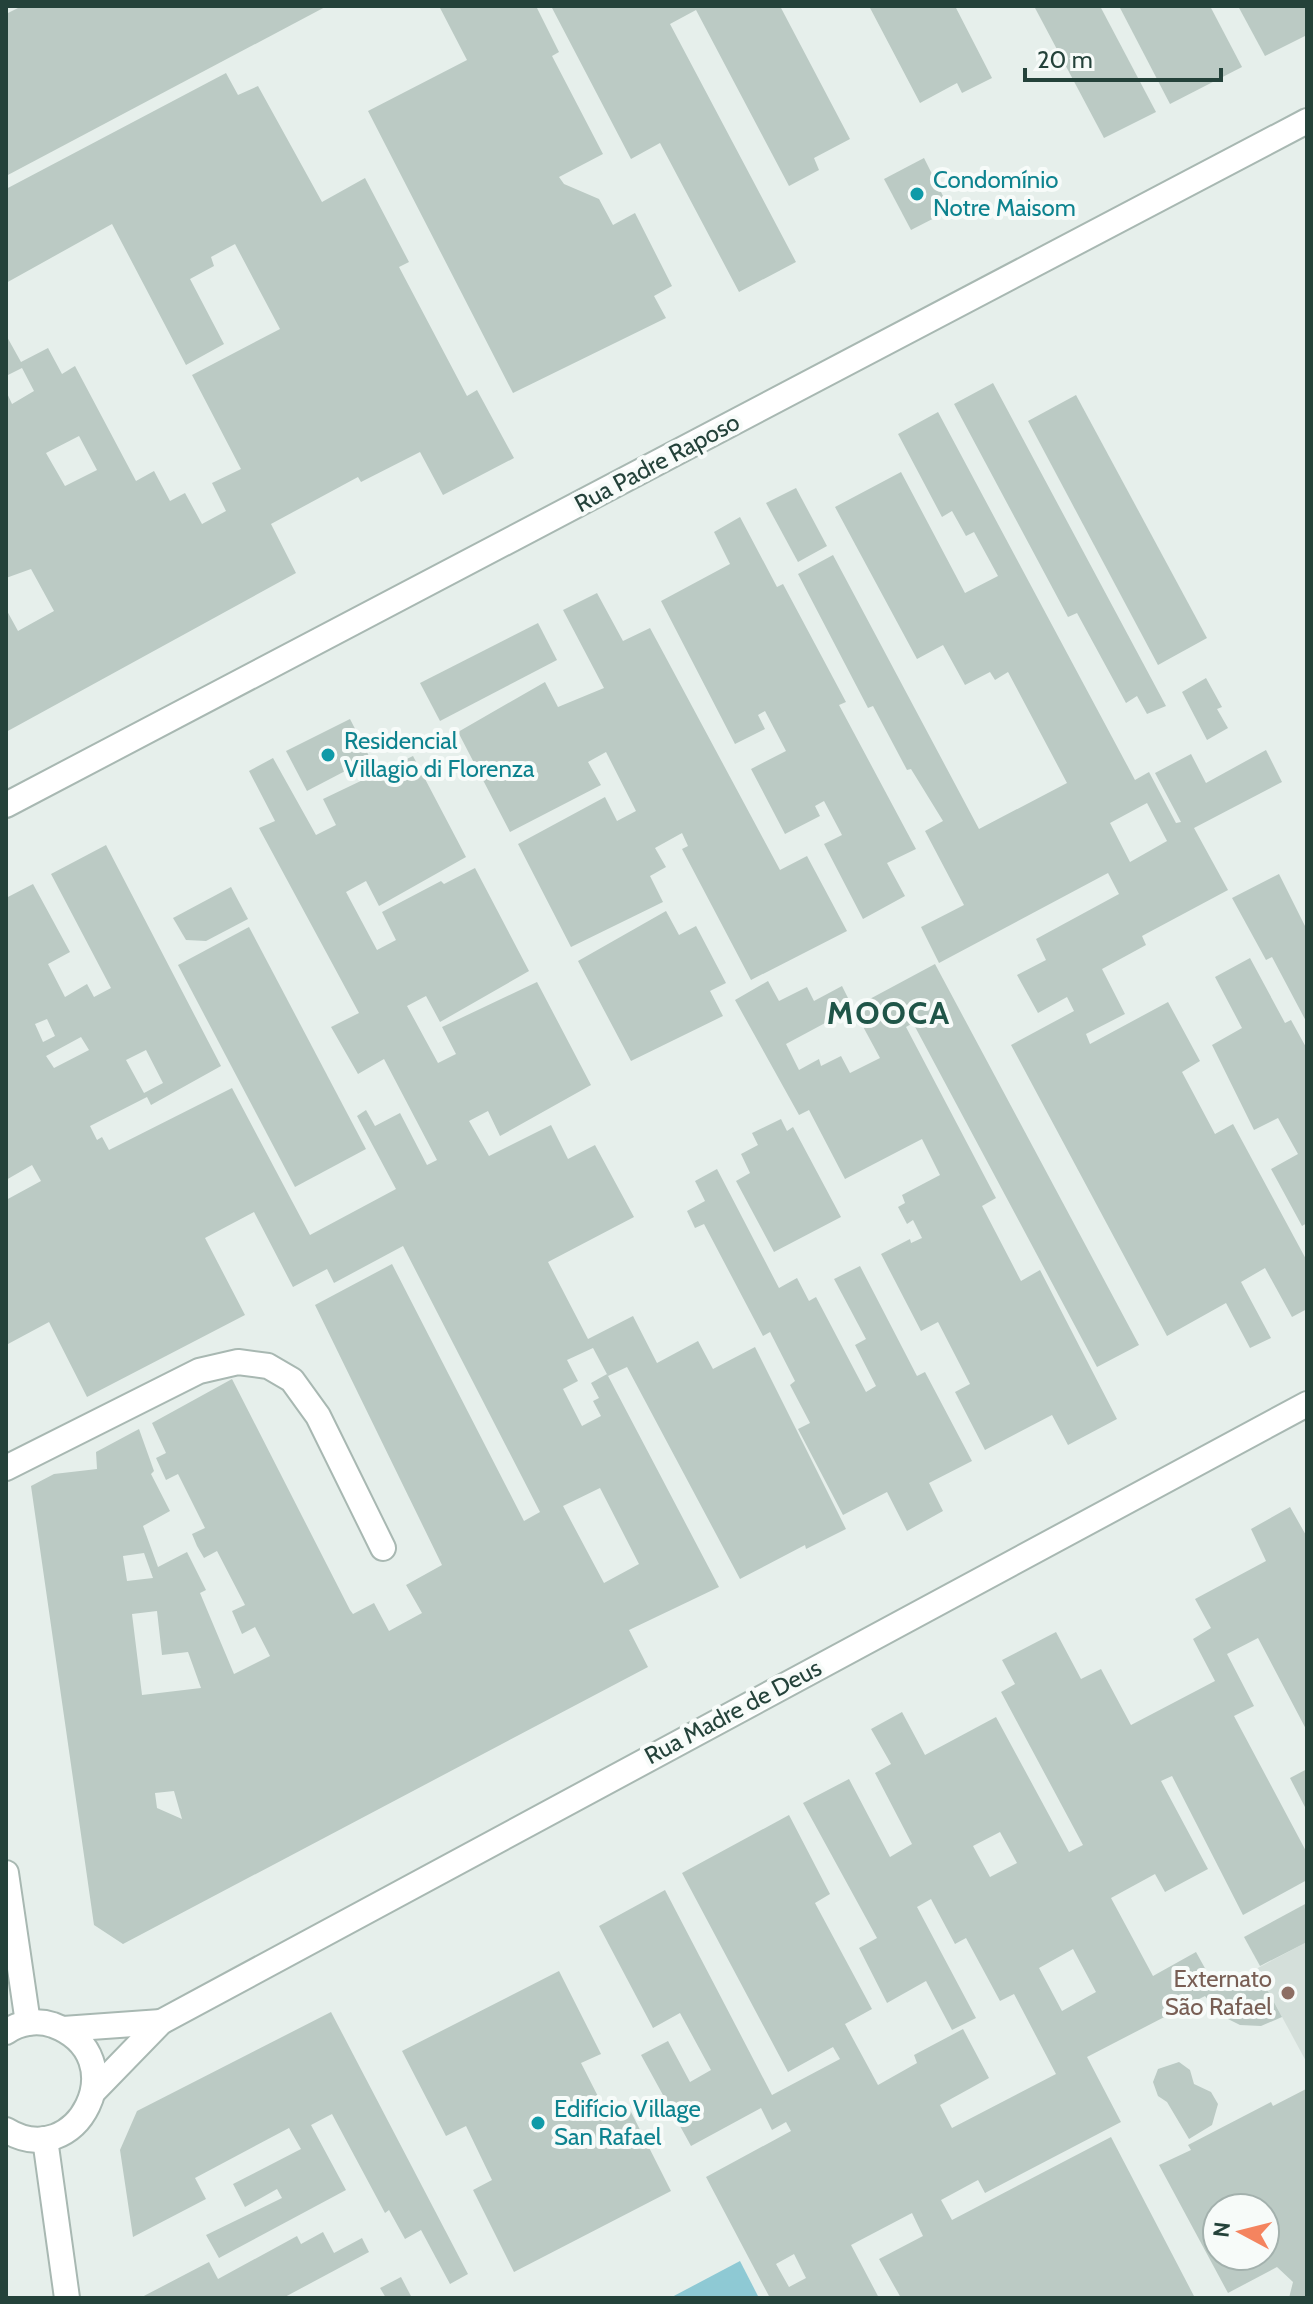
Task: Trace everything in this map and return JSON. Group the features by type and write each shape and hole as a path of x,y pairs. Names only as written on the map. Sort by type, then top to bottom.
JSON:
{"street":[{"name":"Rua Padre Raposo","path":"6,805 1307,121"},
{"path":"6,1468 199,1371 238,1362 268,1366 292,1380 318,1416 383,1548"},
{"name":"Rua Madre de Deus","path":"45,2139 78,2123 95,2090 161,2022 1307,1404"},
{"path":"6,1873 17,2027"},
{"name":"Rua Madre de Deus","path":"17,2027 46,2023 63,2029 161,2022"},
{"path":"63,2029 89,2054 95,2090"},
{"path":"7,2132 27,2139 45,2139 67,2298"}],"shaded area":[{"name":"Externato São Rafael","path":"1307,1942 1307,2063 1256,1969"}],"water":[{"path":"740,2261 759,2298 670,2298"}],"building":[{"path":"22,6 327,6 6,176 6,14"},
{"path":"439,6 536,6 559,52 552,56 603,154 559,177 564,184 599,199 613,225 635,213 672,286 654,296 666,318 513,393 368,111 467,60"},
{"path":"551,6 780,6 850,139 814,158 819,170 789,186 696,10 670,24 796,262 739,292 660,143 631,159"},
{"path":"869,6 955,6 992,78 962,93 957,83 920,103"},
{"path":"1034,6 1100,6 1156,112 1104,138"},
{"path":"1119,6 1210,6 1242,67 1170,104"},
{"path":"1238,6 1307,6 1307,35 1265,56"},
{"path":"226,73 238,95 258,86 322,202 365,178 409,262 399,267 467,396 477,390 514,458 443,495 420,452 361,482 358,477 271,524 296,573 6,732 6,609 18,631 54,611 31,569 6,578 6,391 12,404 34,391 22,368 6,376 6,335 21,362 48,348 62,374 75,366 136,481 154,471 170,501 185,493 202,524 226,511 212,483 241,469 192,375 280,329 235,244 211,257 214,266 190,279 224,344 186,365 112,224 6,283 6,189","holes":["79,436 97,470 65,486 46,453"]},
{"name":"Condomínio Notre Maisom","path":"924,158 950,210 911,230 884,179"},
{"path":"993,383 1166,706 1147,714 1137,696 1126,703 1077,613 1068,617 954,404"},
{"path":"1076,395 1207,638 1158,665 1028,421"},
{"path":"938,412 1135,780 1149,772 1176,823 1181,822 1155,773 1191,754 1206,783 1266,750 1282,782 1194,828 1228,890 1142,936 1146,945 1102,969 1125,1014 1086,1034 1090,1044 1168,1002 1200,1061 1182,1072 1215,1134 1233,1124 1307,1261 1307,1309 1292,1317 1265,1268 1241,1282 1271,1338 1250,1348 1226,1303 1167,1336 1011,1045 1074,1011 1067,997 1038,1013 1017,975 1046,960 1036,939 1119,894 1108,873 939,963 921,927 964,905 925,831 943,821 911,769 907,770 873,706 868,708 798,574 833,555 979,829 1067,783 1008,672 995,680 990,672 965,685 943,645 917,659 835,507 901,472 965,593 998,576 974,532 966,536 952,511 942,517 898,434","holes":["1147,803 1167,841 1130,862 1110,823"]},
{"path":"796,488 827,546 798,562 766,503"},
{"path":"740,517 777,587 783,584 846,702 839,705 916,849 887,863 905,896 863,919 824,844 842,835 824,801 815,806 820,816 785,834 751,769 786,751 765,711 758,715 765,729 735,744 661,601 730,564 714,532"},
{"path":"597,593 623,641 650,628 780,870 807,856 847,931 751,980 682,849 688,846 682,833 655,848 666,867 650,876 663,902 571,947 518,844 605,797 617,821 636,811 606,752 588,762 601,785 510,832 458,732 545,682 558,707 604,688 563,610"},
{"path":"538,623 557,660 440,721 420,683"},
{"path":"1206,678 1222,707 1217,709 1228,728 1207,740 1182,692"},
{"name":"Residencial Villagio di Florenza","path":"350,719 370,758 307,791 286,751"},
{"path":"413,756 466,857 379,906 366,881 346,892 377,950 396,940 382,912 441,881 444,884 475,868 529,971 440,1022 426,996 407,1006 438,1063 456,1054 442,1027 537,982 591,1085 500,1136 488,1111 469,1121 489,1156 551,1125 568,1159 595,1145 634,1217 548,1262 588,1339 633,1316 657,1363 698,1341 713,1369 755,1347 846,1529 806,1549 805,1545 740,1579 627,1367 608,1376 719,1587 629,1630 648,1667 123,1944 94,1925 31,1486 54,1474 97,1469 96,1452 139,1429 154,1471 151,1474 170,1511 143,1526 158,1567 187,1552 206,1590 200,1593 234,1674 270,1656 255,1627 242,1634 232,1611 245,1605 217,1551 204,1558 192,1534 205,1528 178,1474 166,1480 156,1458 166,1453 152,1423 232,1379 353,1614 374,1603 389,1631 422,1613 406,1585 442,1565 315,1305 392,1264 524,1521 540,1512 403,1246 334,1283 327,1269 293,1287 254,1212 205,1238 245,1315 87,1397 49,1322 8,1344 6,1200 41,1181 32,1165 6,1180 6,898 33,884 70,952 48,964 65,997 87,984 94,997 111,988 51,874 106,845 221,1066 151,1105 147,1097 90,1126 97,1140 102,1137 109,1150 232,1088 310,1235 396,1189 357,1116 366,1110 375,1126 400,1113 427,1165 437,1160 384,1059 358,1074 331,1027 359,1013 259,828 275,821 249,771 273,758 316,835 336,825 323,799","holes":["47,1019 55,1036 43,1042 35,1024","81,1037 89,1050 54,1068 46,1056","146,1050 163,1083 144,1093 126,1060","593,1348 607,1374 591,1383 599,1398 593,1401 601,1416 582,1426 563,1389 578,1381 567,1360","600,1488 639,1564 604,1583 563,1506","144,1553 153,1578 127,1581 123,1556","157,1611 162,1655 188,1652 201,1688 142,1695 132,1614","174,1791 182,1819 157,1808 155,1793"]},
{"path":"1279,874 1307,930 1307,1023 1272,957 1266,960 1232,898"},
{"path":"231,887 248,919 206,941 186,940 173,918"},
{"path":"666,911 679,935 696,926 726,983 710,991 723,1016 631,1061 578,961"},
{"path":"249,927 366,1149 295,1187 178,965"},
{"path":"1250,958 1285,1023 1291,1020 1307,1049 1307,1223 1302,1226 1271,1169 1298,1154 1278,1118 1254,1130 1212,1045 1242,1028 1215,977"},
{"path":"935,964 1139,1345 1097,1367 913,1023 906,1027 996,1198 982,1206 1021,1281 1040,1270 1117,1419 1068,1445 1052,1415 985,1450 955,1392 970,1384 938,1322 921,1331 881,1254 910,1239 911,1243 922,1238 913,1220 907,1224 898,1207 905,1203 902,1195 940,1175 922,1139 845,1179 809,1110 799,1115 735,1000 768,981 779,1001 807,987 814,1001 842,986 853,1008","holes":["853,1008 880,1058 850,1073 841,1056 821,1066 819,1059 799,1070 786,1044"]},
{"path":"781,1119 787,1131 793,1127 841,1217 774,1252 736,1181 750,1173 741,1154 758,1145 752,1133"},
{"path":"717,1169 779,1288 797,1278 809,1301 816,1297 866,1392 876,1386 855,1345 866,1339 834,1279 860,1266 917,1376 925,1372 972,1461 929,1483 943,1511 907,1531 887,1492 843,1515 798,1429 810,1423 790,1385 795,1381 770,1332 763,1336 704,1224 695,1228 687,1211 705,1201 695,1181"},
{"path":"1290,1507 1307,1537 1307,1731 1258,1638 1227,1654 1254,1706 1234,1716 1307,1853 1307,1880 1243,1915 1172,1776 1161,1781 1208,1869 1165,1892 1155,1874 1111,1898 1153,1976 1196,1952 1217,1990 1256,1969 1282,2017 1261,2026 1240,2025 1220,2015 1205,1996 1087,2057 1121,2122 985,2193 978,2180 941,2200 952,2220 1111,2137 1195,2298 901,2298 879,2259 923,2236 912,2213 851,2245 879,2298 770,2298 706,2177 791,2131 786,2122 772,2130 761,2108 691,2146 641,2055 668,2041 690,2082 711,2070 680,2013 653,2028 599,1926 665,1890 772,2095 840,2059 833,2047 788,2072 682,1873 789,1815 830,1894 815,1903 872,2009 845,2024 878,2085 917,2063 914,2055 963,2029 989,2078 940,2105 952,2128 1056,2074 1014,1994 1000,2001 966,1938 955,1944 931,1899 917,1907 976,2018 952,2030 926,1981 887,2003 859,1948 877,1938 803,1803 849,1779 890,1857 912,1844 875,1773 891,1764 871,1729 902,1712 925,1755 996,1717 1069,1852 1083,1845 1001,1692 1015,1684 1002,1660 1056,1632 1081,1679 1101,1669 1131,1725 1215,1681 1193,1639 1211,1628 1195,1599 1266,1561 1251,1529","holes":["1000,1832 1017,1863 990,1877 973,1846","1073,1949 1096,1992 1062,2011 1039,1968","794,2254 806,2278 789,2287 776,2264"]},
{"path":"1307,1769 1307,1811 1290,1778"},
{"path":"1307,1903 1307,1942 1260,1966 1244,1937"},
{"name":"Edifício Village San Rafael","path":"559,1971 601,2054 581,2063 610,2120 630,2110 671,2191 514,2272 473,2190 492,2180 466,2126 446,2136 402,2051"},
{"path":"331,2012 468,2274 450,2284 421,2230 405,2239 389,2210 385,2213 332,2114 311,2125 346,2190 219,2258 206,2235 282,2198 277,2189 245,2207 233,2184 301,2149 289,2128 195,2178 206,2199 133,2237 120,2150 137,2111"},
{"path":"1179,2062 1190,2070 1194,2084 1211,2092 1218,2104 1212,2125 1189,2139 1167,2102 1158,2096 1153,2082 1158,2069"},
{"path":"1306,2089 1307,2298 1289,2298 1293,2282 1281,2271 1281,2192 1201,2192 1201,2243 1159,2165 1191,2150 1188,2145 1271,2102 1273,2106"},
{"path":"323,2232 334,2253 362,2238 369,2252 283,2298 140,2298 209,2262 218,2279 297,2236 301,2244"},
{"path":"1217,2272 1268,2272 1228,2293"},
{"path":"401,2277 412,2298 386,2298 380,2288"}],"place":[{"name":"Condomínio Notre Maisom","path":"917,194"},
{"name":"Residencial Villagio di Florenza","path":"328,755"},
{"name":"Externato São Rafael","path":"1288,1993"},
{"name":"Edifício Village San Rafael","path":"538,2123"}],"district":[{"name":"MOOCA","path":"889,1013"}]}
